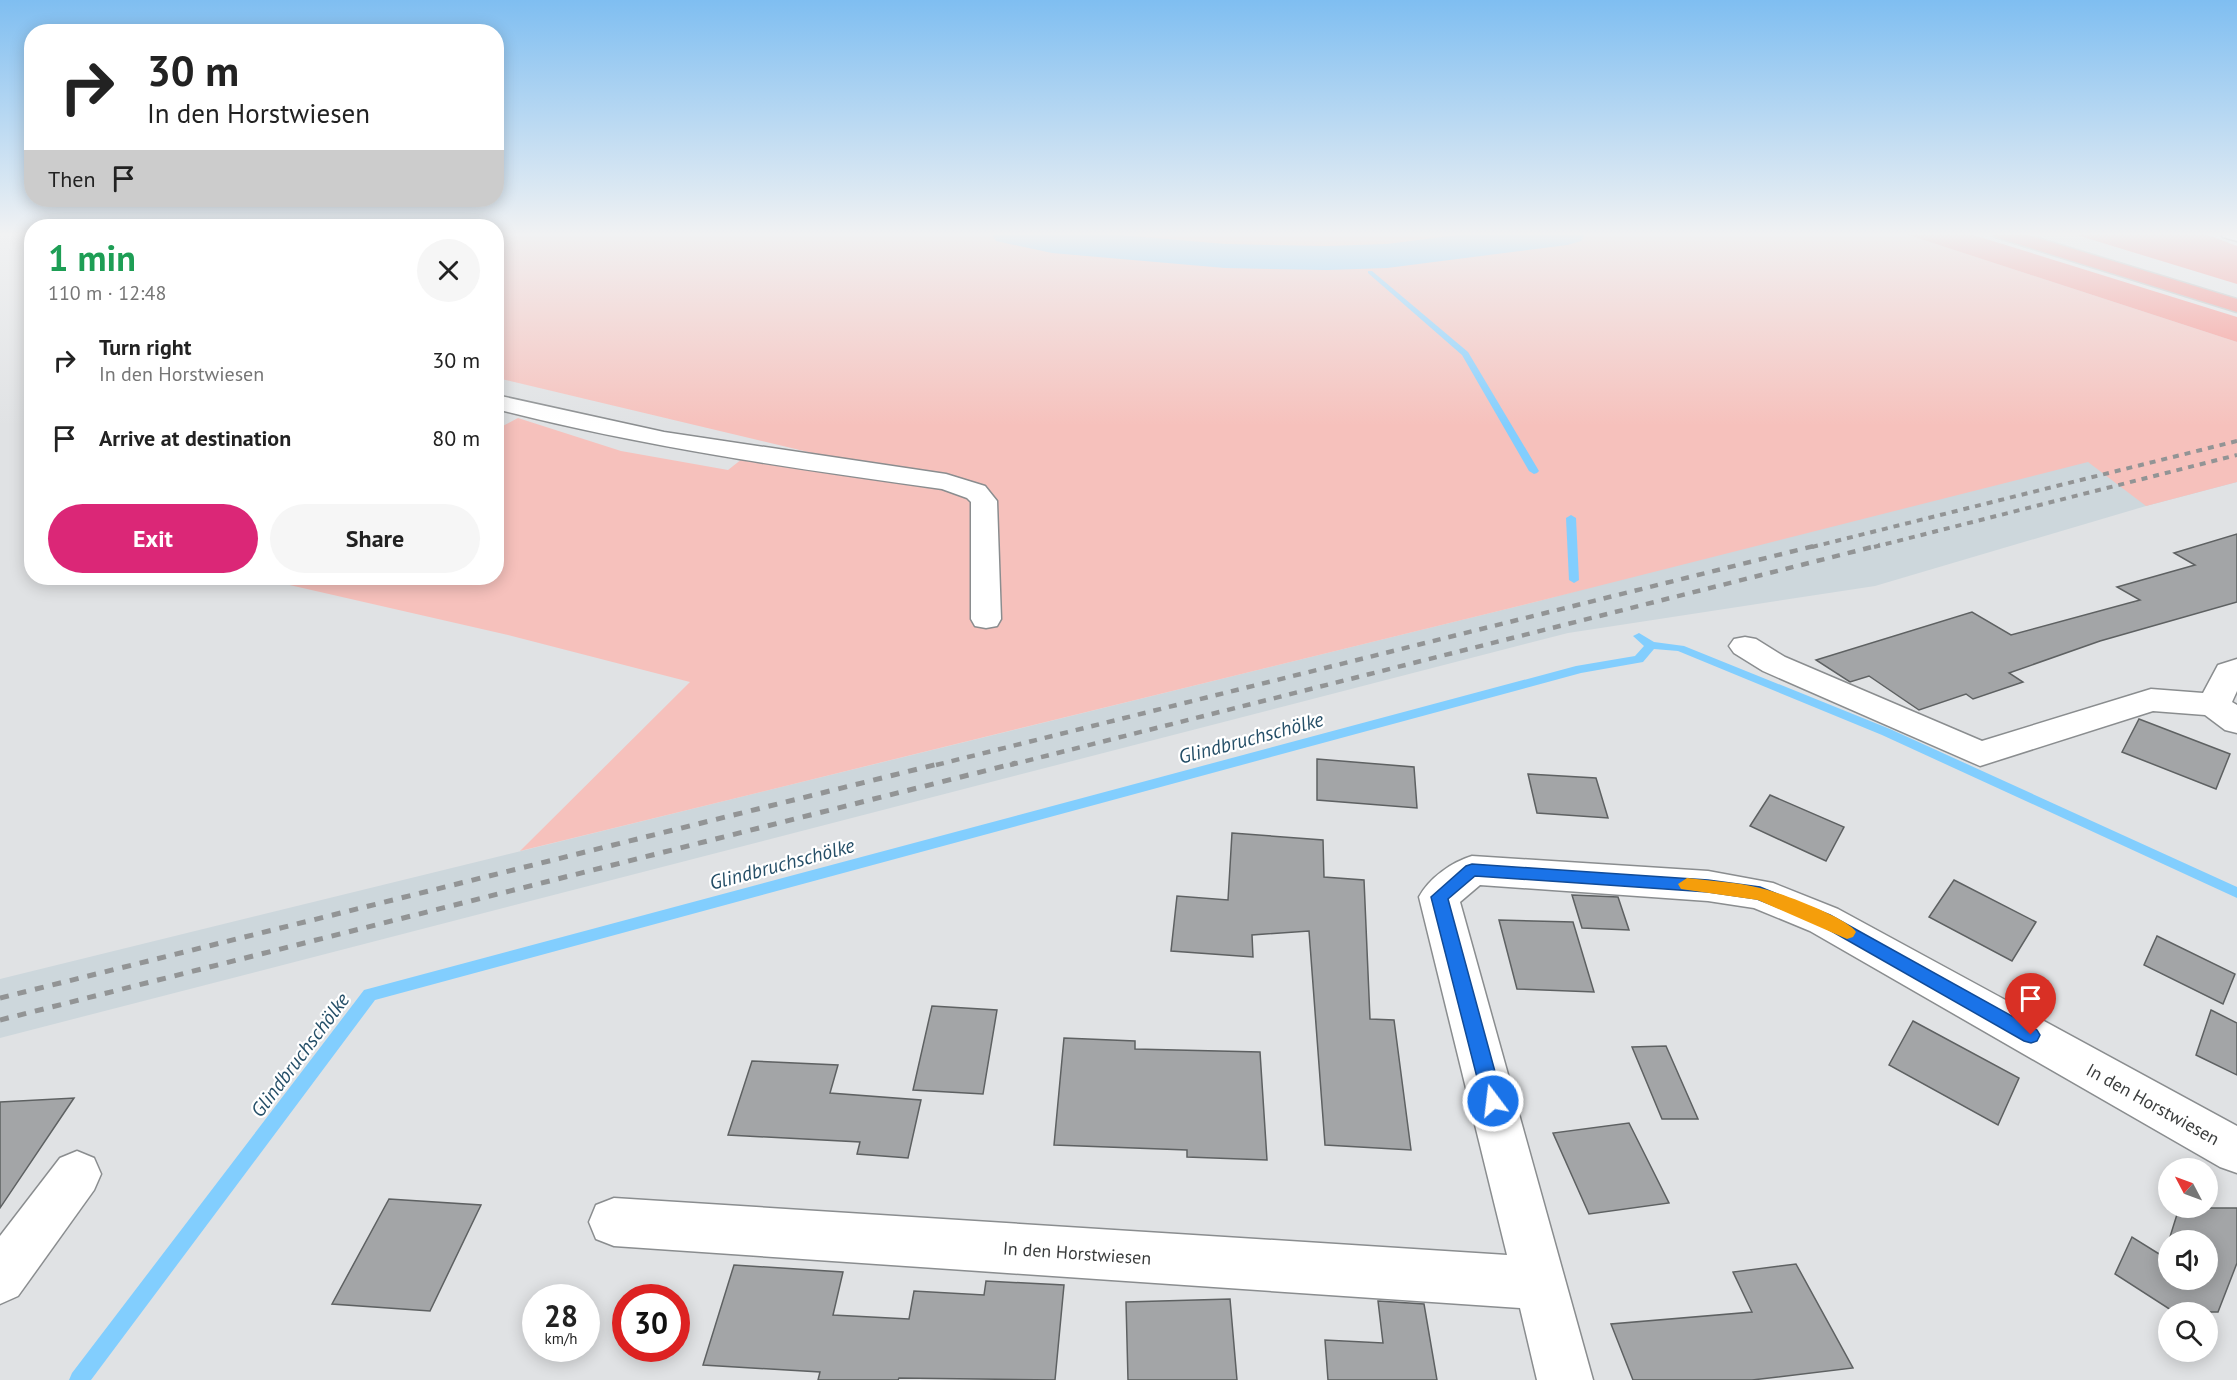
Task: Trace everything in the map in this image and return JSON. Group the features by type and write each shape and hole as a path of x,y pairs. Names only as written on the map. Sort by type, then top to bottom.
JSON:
{"highway":[{"path":"2209,297 2237,306"}],"street":[{"path":"504,404 573,423 746,454 946,482 976,492 984,501 986,619"},
{"path":"1745,646 1774,664 1980,754 2151,700 2226,713 2229,672 2237,669"},
{"name":"In den Horstwiesen","path":"1565,1380 1440,897 1472,870 1708,886 1760,894 1824,920 2237,1151"},
{"path":"0,1278 77,1174"},
{"name":"In den Horstwiesen","path":"614,1222 1541,1283"}],"shaded area":[{"path":"504,297 2100,297 2237,342 2237,482 2146,506 2088,462 1539,601 520,851 690,682 508,635 290,585 504,585 504,425 518,418 621,451 728,470 742,459 942,484 504,380"},
{"path":"2100,297 2174,297 2237,317 2237,342"},
{"path":"2237,414 2237,482 2146,506 1875,586 1568,633 0,1038 0,979 1539,601"}],"building":[{"path":"2237,534 2237,602 2100,641 2009,673 2023,682 1973,699 1966,694 1919,710 1869,676 1850,682 1816,660 1972,612 2011,635 2140,600 2117,587 2195,565 2174,553"},
{"path":"2139,719 2230,754 2216,789 2122,752"},
{"path":"1317,759 1414,767 1417,808 1317,800"},
{"path":"1528,774 1596,778 1608,818 1537,813"},
{"path":"1770,795 1844,827 1826,861 1750,826"},
{"path":"1232,833 1323,840 1324,877 1364,880 1370,1019 1394,1020 1411,1150 1325,1145 1309,931 1252,935 1253,957 1171,951 1177,896 1228,900"},
{"path":"1954,880 2036,922 2012,961 1929,917"},
{"path":"1572,895 1618,897 1629,930 1582,928"},
{"path":"1499,920 1573,922 1594,992 1517,989"},
{"path":"2157,936 2235,974 2223,1004 2144,965"},
{"path":"932,1006 997,1010 983,1094 913,1090"},
{"path":"2211,1010 2237,1023 2237,1075 2196,1055"},
{"path":"1913,1021 2019,1078 1998,1125 1889,1065"},
{"path":"1064,1038 1135,1041 1135,1049 1260,1052 1267,1160 1187,1157 1187,1150 1054,1145"},
{"path":"1666,1046 1698,1119 1662,1119 1632,1047"},
{"path":"752,1061 838,1065 830,1093 921,1100 908,1158 857,1154 860,1142 728,1135"},
{"path":"74,1098 0,1208 0,1102"},
{"path":"1629,1123 1669,1203 1589,1214 1553,1133"},
{"path":"389,1199 481,1205 430,1311 332,1304"},
{"path":"2218,1208 2237,1208 2237,1263 2218,1312 2218,1302 2158,1302 2115,1274 2132,1237 2158,1253 2158,1290 2218,1290 2218,1230 2172,1230 2176,1218 2218,1218"},
{"path":"1796,1264 1853,1368 1752,1380 1633,1380 1611,1324 1752,1312 1733,1272"},
{"path":"734,1265 843,1272 833,1315 909,1319 914,1291 984,1295 986,1281 1064,1285 1055,1380 899,1378 898,1380 818,1380 820,1372 703,1365"},
{"path":"1230,1299 1237,1380 1128,1380 1126,1302"},
{"path":"1378,1301 1424,1304 1437,1380 1328,1380 1325,1340 1383,1343"}],"waterway":[{"name":"Glindbruchschölke","path":"1399,297 1465,354 1534,471"},
{"name":"Glindbruchschölke","path":"1571,518 1574,580"},
{"name":"Glindbruchschölke","path":"1639,636 1651,645"},
{"name":"Glindbruchschölke","path":"79,1380 370,995 1580,669 1639,659 1651,645"},
{"path":"1651,645 1680,648 1886,732 2237,893"}],"railway":[{"path":"1812,547 2237,441"},
{"path":"1874,547 2237,455"},
{"path":"936,765 1818,545"},
{"path":"1010,765 1880,545"},
{"path":"0,998 942,763"},
{"path":"0,1020 1016,763"}],"slow traffic":[{"path":"1687,884 1760,894 1847,932"}],"route":[{"path":"1493,1101 1440,897 1472,870 1708,886 1760,894 1824,920 2031,1035"}]}
